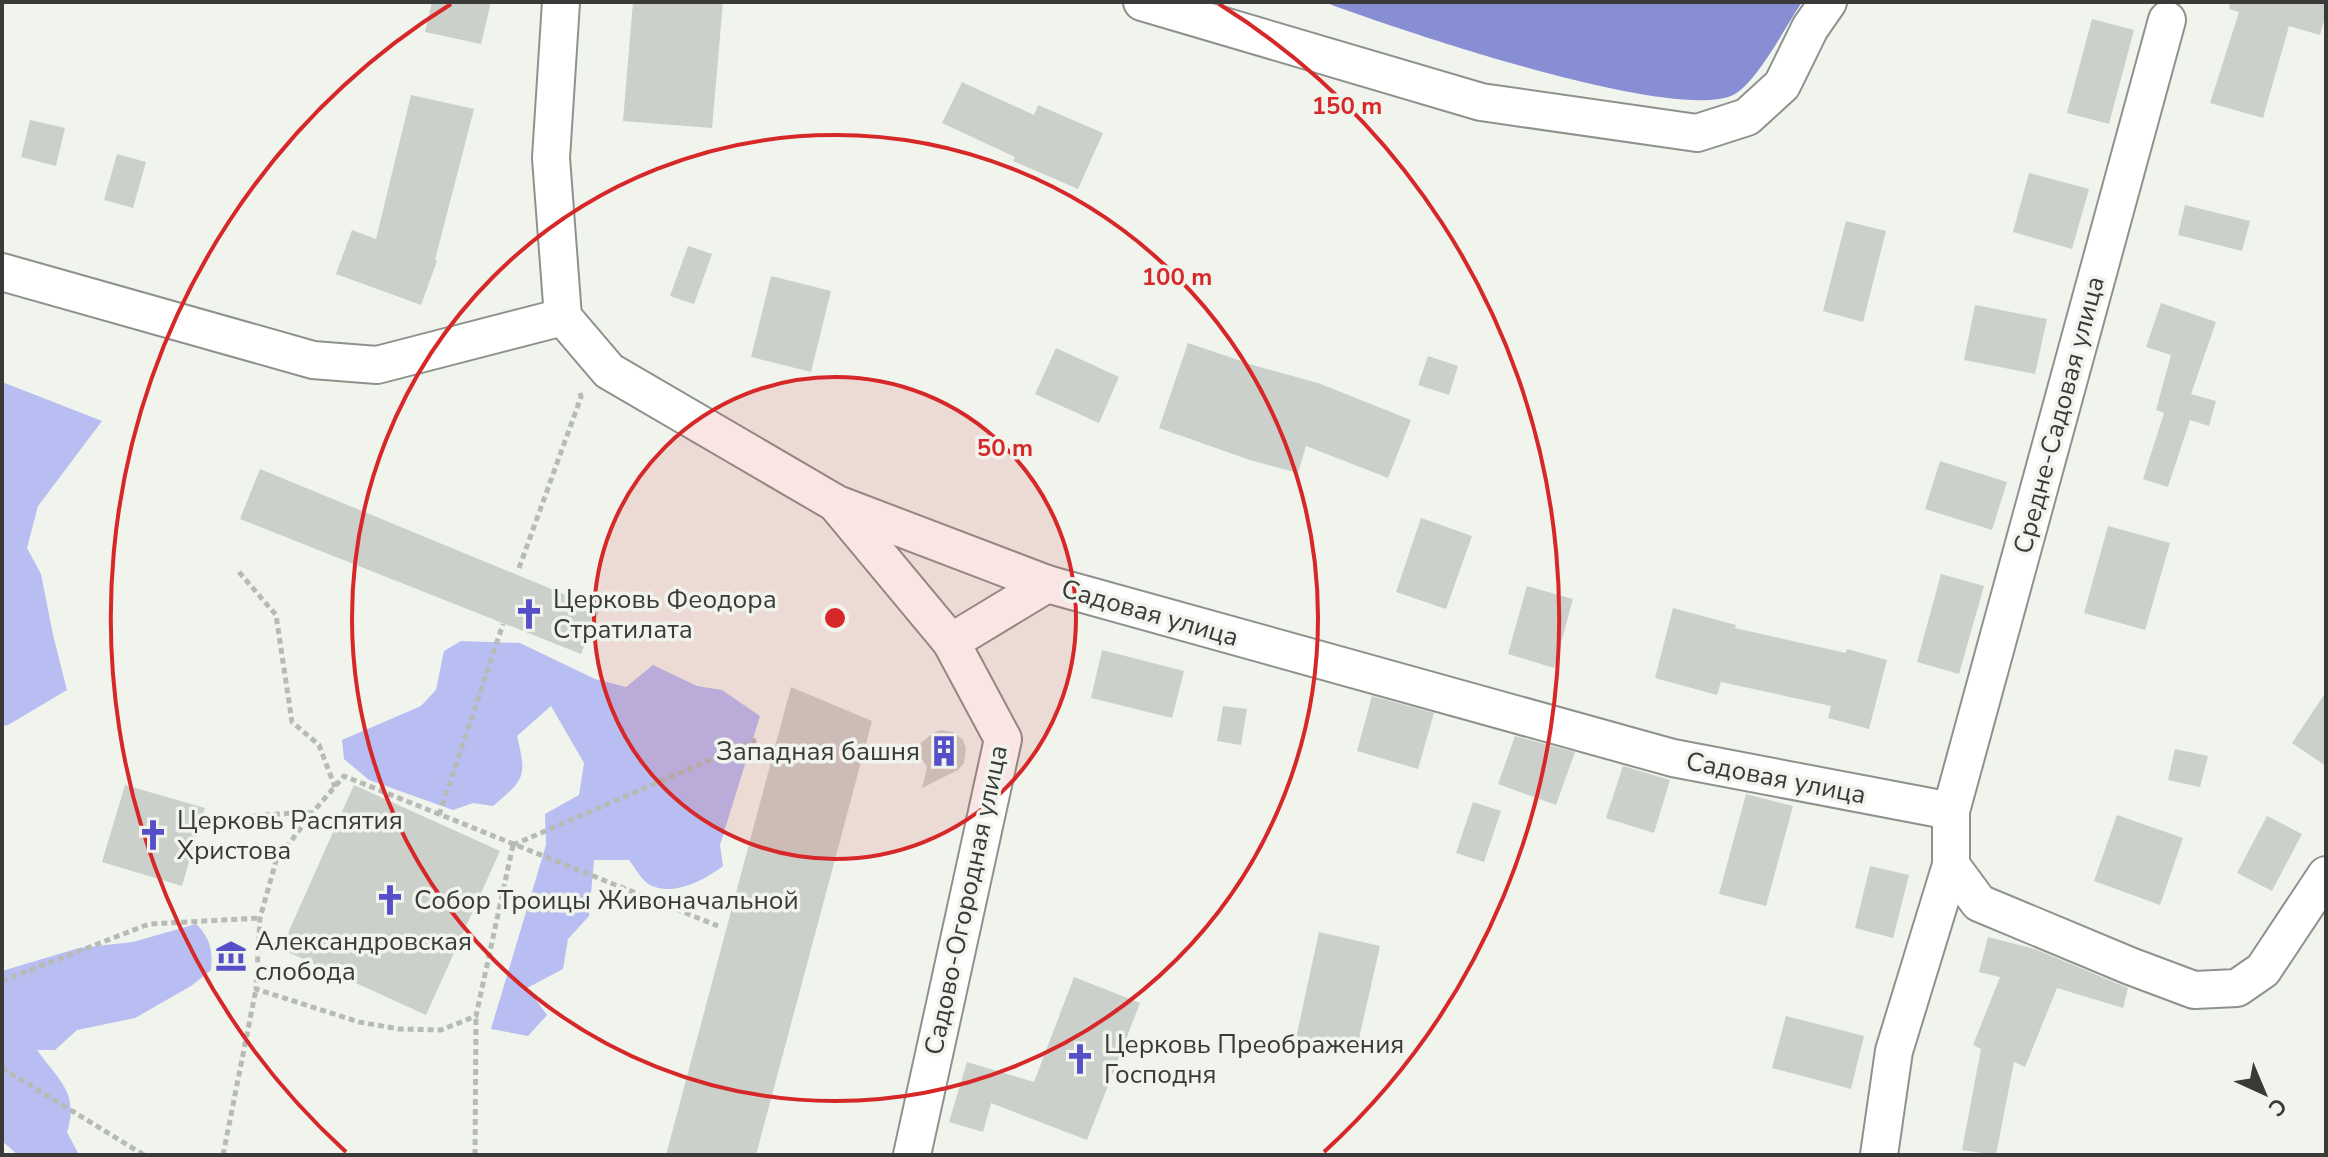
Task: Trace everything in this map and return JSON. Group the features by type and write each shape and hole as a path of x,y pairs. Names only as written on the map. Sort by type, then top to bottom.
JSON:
{"street":[{"path":"2,272 313,360 377,365 563,317 551,158 561,2"},
{"path":"1142,2 1481,102 1697,133 1747,117 1782,85 1810,28 1828,2"},
{"name":"Средне-Садовая улица","path":"1951,865 1951,811 2167,20"},
{"name":"Садовая улица","path":"563,317 609,371 837,504 1047,584 1673,758 1951,811"},
{"name":"Садово-Огородная улица","path":"837,504 951,642 1003,739 912,1155"},
{"path":"951,642 1047,584"},
{"path":"1951,865 1979,903 2194,990 2237,988 2263,970 2326,875"},
{"path":"1879,1155 1894,1051 1951,865"}],"path":[{"path":"519,568 581,397"},
{"path":"239,572 276,615 292,722 319,745 335,787"},
{"path":"439,815 503,624"},
{"path":"513,845 756,740"},
{"path":"223,1155 256,989 260,918 276,861 344,776 718,926"},
{"path":"214,818 313,812"},
{"path":"475,1155 476,1016 513,845"},
{"path":"2,981 149,924 260,918"},
{"path":"256,989 359,1022 399,1029 441,1030 476,1016"},
{"path":"2,1068 144,1155"}],"shaded area":[{"path":"1324,2 1802,2 1764,63 1746,85 1738,92 1709,100 1662,97 1602,87 1470,51"},
{"path":"2,382 102,421 38,506 27,548 41,574 67,690 2,726"},
{"path":"461,641 520,643 595,679 626,687 653,665 697,686 722,690 760,716 720,845 723,866 698,881 669,889 647,883 629,860 594,860 589,916 568,939 563,969 527,988 547,1015 528,1036 491,1029 546,845 545,814 579,795 584,763 551,706 517,736 522,760 521,776 493,806 473,803 453,810 369,780 344,759 342,740 421,706 436,690 444,651"},
{"path":"196,924 210,945 211,970 191,986 135,1018 77,1030 55,1050 37,1050 59,1078 68,1096 71,1106 67,1132 79,1155 18,1155 2,1141 2,971 79,948 133,942"}],"building":[{"path":"432,2 491,2 481,44 425,32"},
{"path":"633,2 723,2 712,128 623,121"},
{"path":"2230,2 2326,2 2320,35 2289,26 2263,118 2210,103 2239,12 2229,9"},
{"path":"2092,19 2134,30 2109,124 2067,113"},
{"path":"962,82 1034,115 1038,105 1103,133 1078,189 1013,161 1015,157 942,123"},
{"path":"411,95 474,109 437,261 421,305 336,274 352,230 376,239"},
{"path":"30,120 65,128 56,166 21,157"},
{"path":"117,154 146,162 133,208 104,200"},
{"path":"2029,173 2089,189 2072,249 2013,232"},
{"path":"2185,205 2250,221 2242,251 2178,235"},
{"path":"1846,221 1886,231 1863,322 1823,311"},
{"path":"688,246 712,254 694,304 670,296"},
{"path":"771,276 831,291 811,372 751,357"},
{"path":"2161,303 2216,322 2191,394 2216,401 2209,426 2190,420 2168,487 2143,479 2164,413 2156,410 2171,355 2146,347"},
{"path":"1975,305 2047,319 2035,374 1964,360"},
{"path":"1188,343 1318,383 1411,420 1388,478 1306,446 1298,473 1250,460 1159,428"},
{"path":"1056,348 1119,377 1099,423 1035,394"},
{"path":"1428,356 1458,366 1449,395 1418,385"},
{"path":"1940,461 2007,482 1992,530 1925,509"},
{"path":"260,469 600,609 581,654 240,519"},
{"path":"1421,518 1472,536 1446,609 1396,592"},
{"path":"2108,526 2170,543 2145,630 2084,613"},
{"path":"1941,574 1984,586 1959,674 1917,662"},
{"path":"1527,586 1573,599 1554,668 1508,654"},
{"path":"1673,608 1736,625 1735,628 1846,653 1847,649 1887,660 1869,729 1828,718 1831,706 1721,682 1717,695 1655,678"},
{"path":"1102,650 1184,671 1172,718 1091,698"},
{"path":"791,687 872,721 756,1155 666,1155"},
{"path":"2326,692 2326,766 2292,743"},
{"path":"1372,696 1434,713 1418,769 1357,751"},
{"path":"1223,706 1247,709 1241,745 1217,741"},
{"name":"Западная башня","path":"941,730 953,732 963,740 966,748 964,763 958,770 922,788 927,767 915,748"},
{"path":"1515,736 1575,752 1556,805 1498,784"},
{"path":"2175,749 2208,756 2200,787 2168,780"},
{"path":"1623,766 1670,780 1654,833 1606,818"},
{"name":"Церковь Распятия Христова","path":"125,785 205,808 182,886 102,862"},
{"name":"Собор Троицы Живоначальной","path":"354,785 500,851 426,1015 281,949"},
{"path":"1746,794 1793,806 1766,906 1719,894"},
{"path":"1473,802 1501,811 1484,862 1456,853"},
{"path":"2117,815 2183,838 2160,905 2094,881"},
{"path":"2267,816 2302,834 2272,891 2237,873"},
{"path":"1870,866 1909,875 1893,938 1855,928"},
{"path":"1319,932 1380,946 1356,1052 1296,1038"},
{"path":"1988,937 2035,949 2128,988 2123,1008 2057,988 2025,1067 2014,1062 1996,1155 1962,1150 1981,1049 1973,1045 2000,977 1979,972"},
{"name":"Церковь Преображения Господня","path":"1074,977 1140,1003 1087,1140 991,1103 983,1132 949,1122 967,1062 1034,1082"},
{"path":"1786,1016 1864,1036 1851,1089 1772,1068"}],"place":[{"name":"Церковь Феодора Стратилата","path":"529,614"},
{"name":"Западная башня","path":"944,751"},
{"name":"Церковь Распятия Христова","path":"153,835"},
{"name":"Собор Троицы Живоначальной","path":"390,900"},
{"name":"Александровская слобода","path":"231,956"},
{"name":"Церковь Преображения Господня","path":"1080,1059"}]}
